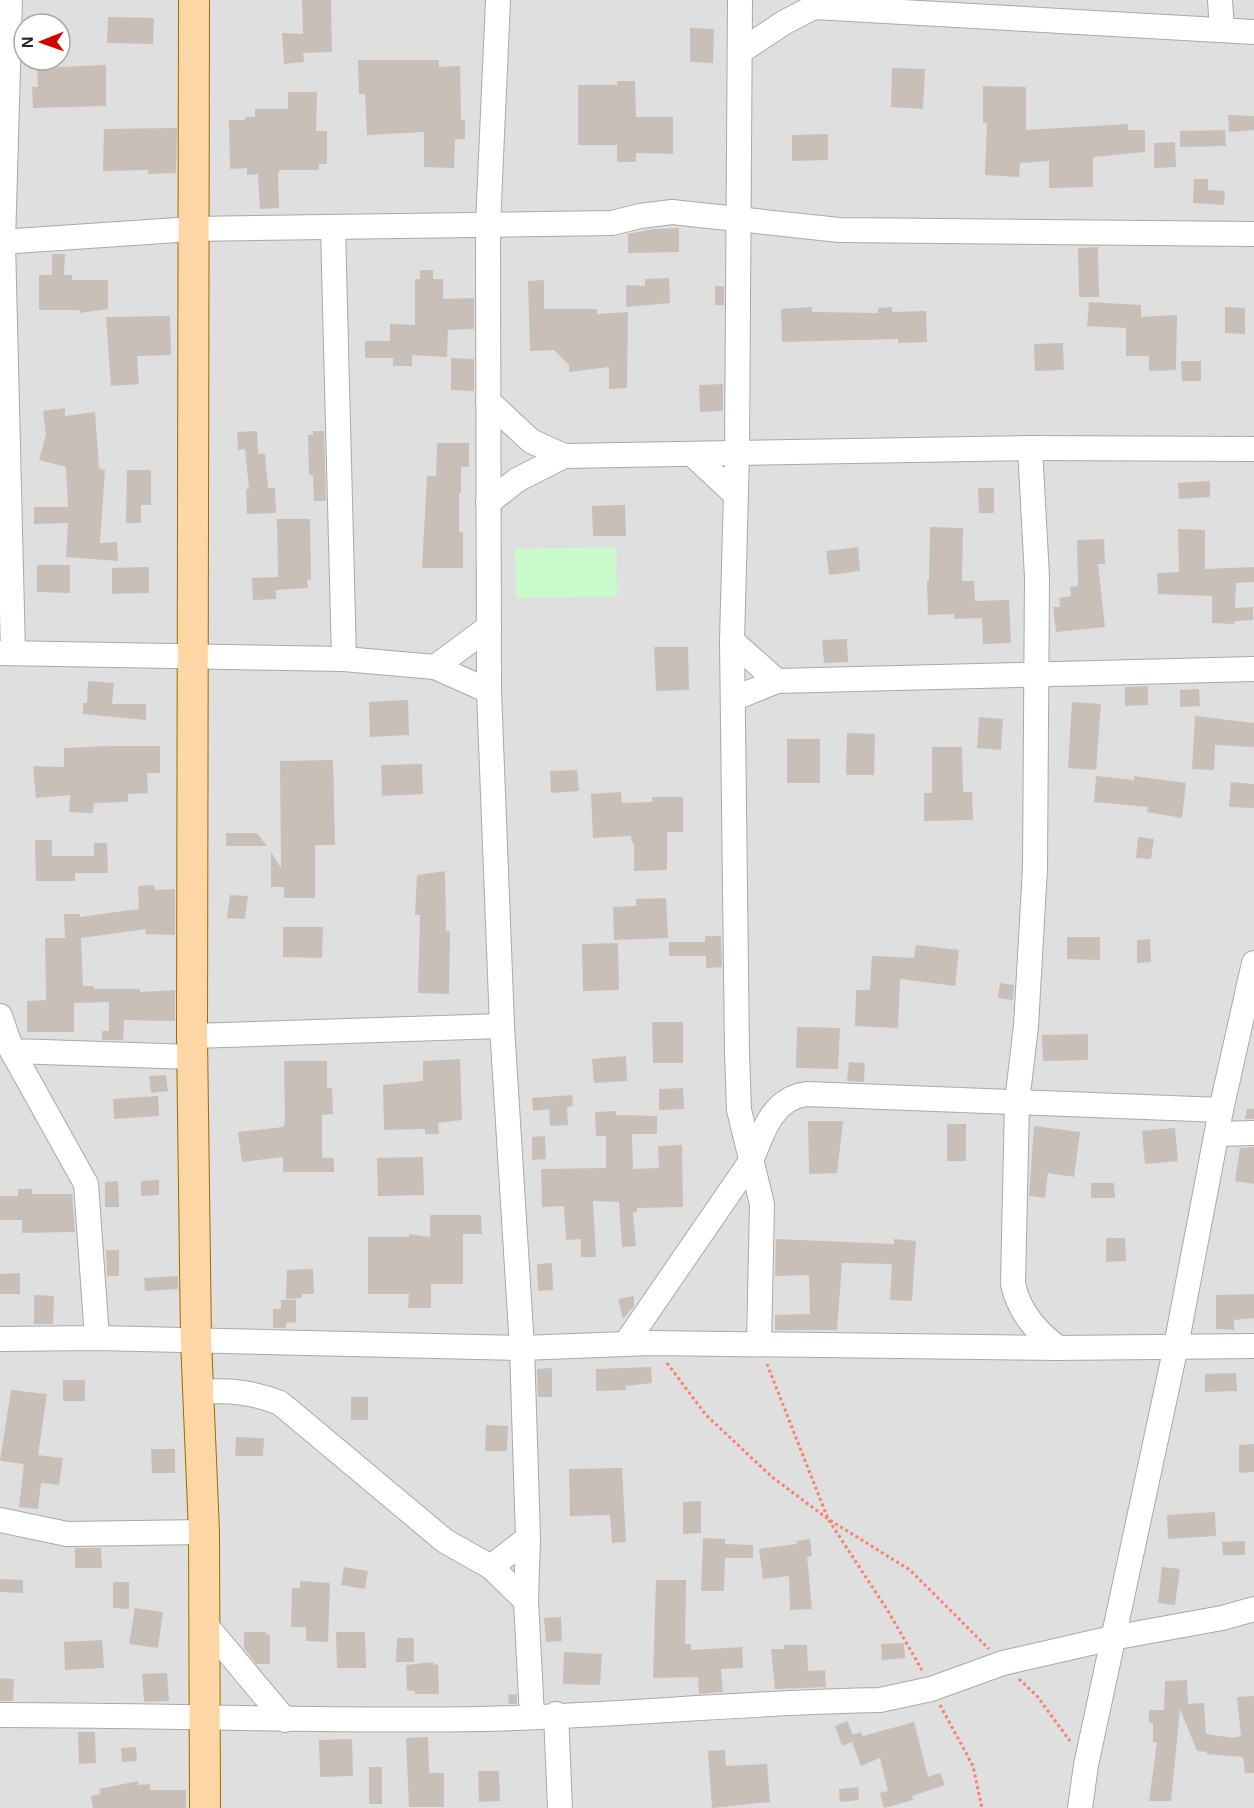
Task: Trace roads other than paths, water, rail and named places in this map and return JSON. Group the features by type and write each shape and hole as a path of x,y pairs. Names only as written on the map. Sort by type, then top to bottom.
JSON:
{"main road":[{"path":"194,0 192,1046 196,1340 200,1392 204,1532 205,1808"}],"street":[{"path":"10,0 2,242 7,653 344,659 435,667 489,692"},
{"path":"498,0 488,225 489,692 501,1026 522,1348 528,1538 526,1601 532,1716"},
{"path":"740,0 737,454 732,641 739,1110 762,1204 759,1344"},
{"path":"1220,0 1222,30"},
{"path":"741,51 811,3 1044,11 1254,32"},
{"path":"2,242 192,229 612,223 640,216 672,212 738,217 839,230 1254,234"},
{"path":"333,228 344,659"},
{"path":"488,401 531,441 564,456 1030,448 1254,449"},
{"path":"1030,448 1037,577 1035,868 1032,949 1017,1102 1013,1284 1017,1301 1028,1319 1041,1335 1058,1348"},
{"path":"693,454 736,495"},
{"path":"488,503 517,480 564,456"},
{"path":"435,667 489,627"},
{"path":"732,641 777,681"},
{"path":"733,699 777,681 1254,669"},
{"path":"1080,1808 1086,1765 1112,1638 1176,1346 1219,1122 1254,963"},
{"path":"0,1016 12,1051 86,1184 97,1338"},
{"path":"12,1051 192,1046 501,1026"},
{"path":"626,1343 751,1161 764,1129 777,1109 790,1096 806,1094 1017,1102 1219,1122 1254,1133"},
{"path":"0,1339 97,1338 522,1348 651,1342 1058,1348 1254,1346"},
{"path":"200,1392 234,1390 280,1403 444,1540 491,1567 526,1601"},
{"path":"0,1520 67,1534 204,1532"},
{"path":"491,1567 528,1538"},
{"path":"0,1715 285,1720 532,1716 880,1700 931,1689 1003,1663 1112,1638 1222,1618 1254,1609"},
{"path":"204,1623 285,1720"},
{"path":"556,1714 560,1808"}]}
